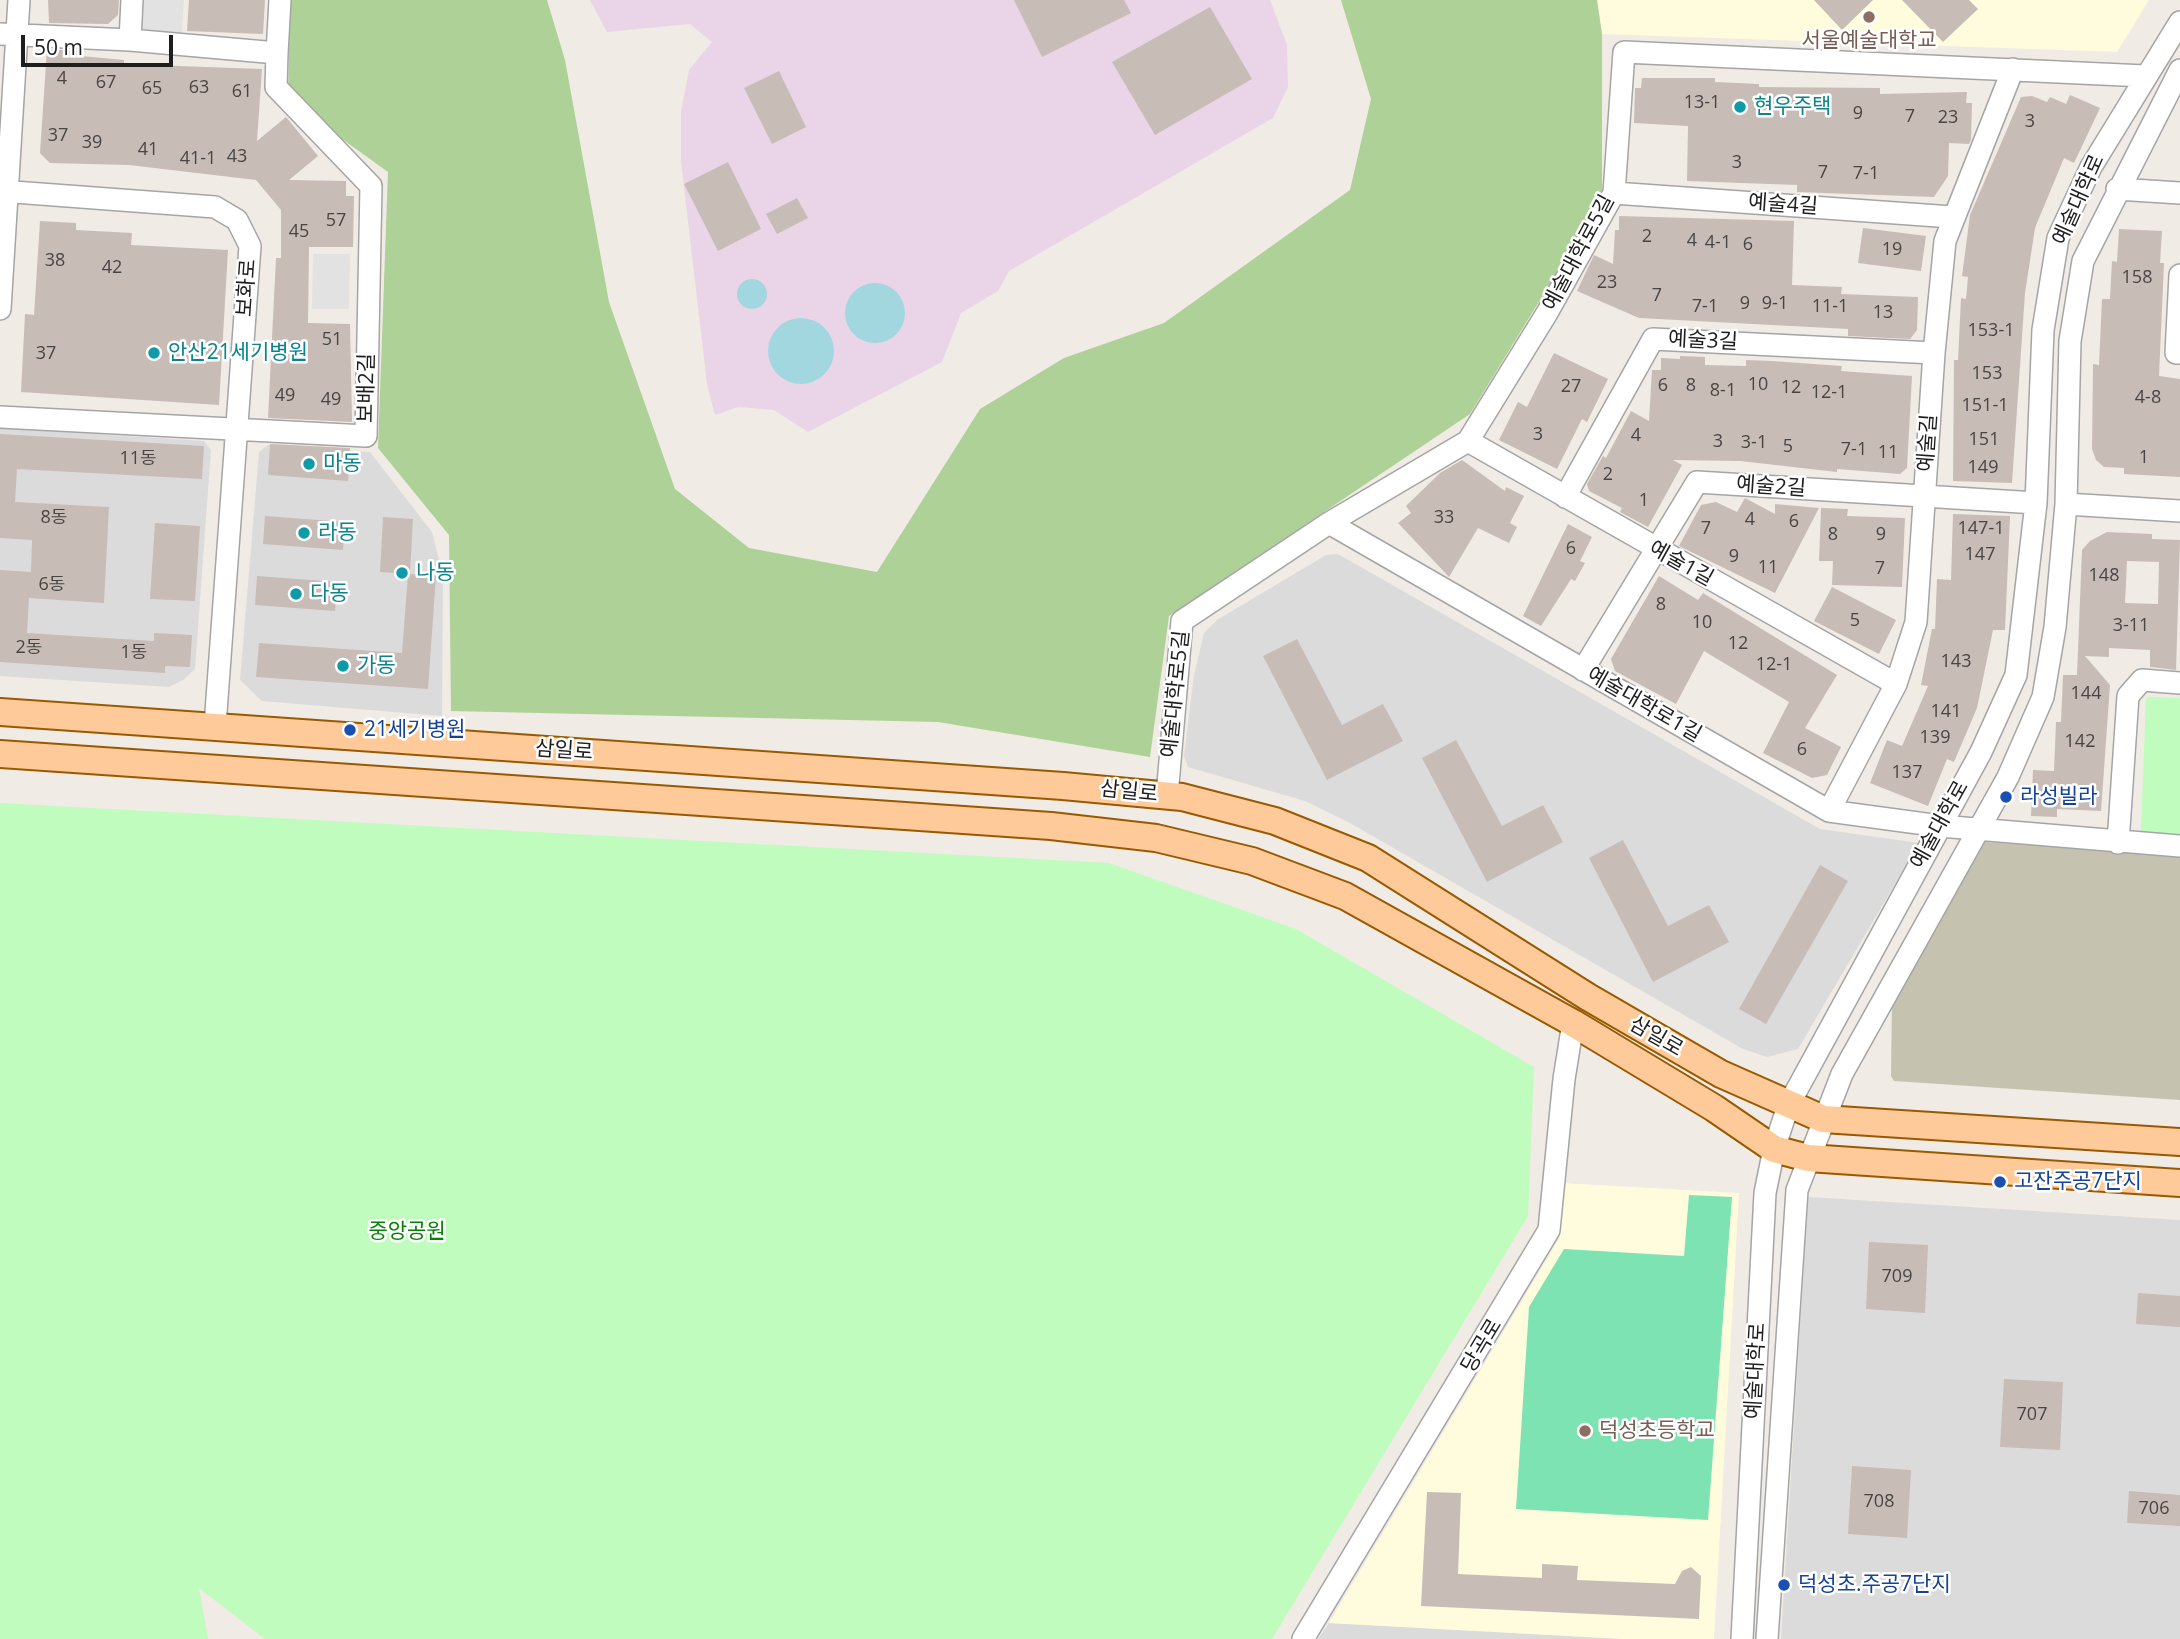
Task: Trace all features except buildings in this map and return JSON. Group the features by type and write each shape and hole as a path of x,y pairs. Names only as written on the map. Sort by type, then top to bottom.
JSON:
{"main road":[{"name":"삼일로","path":"0,712 1049,785 1167,796 1275,821 1368,858 1588,996 1721,1074 1788,1106 1823,1119 2180,1142"},
{"name":"삼일로","path":"0,754 1037,825 1156,838 1252,861 1345,896 1573,1023 1714,1108 1774,1149 1808,1158 2180,1183"}],"street":[{"path":"0,309 9,35 19,0"},
{"path":"130,40 132,0"},
{"name":"보배2길","path":"0,417 366,436 371,186 276,87 280,0"},
{"name":"예술대학로","path":"1742,1639 1765,1193 1774,1149 1788,1106 1981,752 2016,676 2036,503 2043,330 2058,238 2091,167 2180,22"},
{"path":"9,35 130,40 277,53"},
{"name":"예술대학로5길","path":"1167,796 1182,621 1329,523 1468,441 1546,313 1614,193 1624,52 2145,76"},
{"name":"예술길","path":"1829,811 1896,684 1916,622 1934,353 1945,241 1952,217 2012,69"},
{"name":"예술대학로","path":"1767,1639 1797,1190 1842,1074 2008,777 2043,697 2055,627 2066,504 2070,341 2083,261 2117,189 2180,70"},
{"path":"2117,189 2180,193"},
{"name":"보화로","path":"4,191 215,207 237,220 250,246 215,726"},
{"name":"예술4길","path":"1614,193 1952,217"},
{"path":"2180,275 2176,353 2180,354"},
{"name":"예술3길","path":"1565,497 1653,339 1934,353"},
{"name":"예술1길","path":"1468,441 1896,684"},
{"name":"예술2길","path":"1654,549 1696,481 1924,499"},
{"path":"1924,499 2036,503"},
{"path":"2066,504 2180,511"},
{"name":"예술대학로1길","path":"1329,523 1829,811 1979,830 2180,846"},
{"path":"1583,670 1654,549"},
{"path":"2118,843 2128,696 2142,680 2180,683"},
{"name":"당곡로","path":"1303,1639 1549,1230 1564,1079 1573,1023"}],"shaded area":[{"path":"143,0 184,0 181,38 145,33 141,27"},
{"path":"590,0 1270,0 1287,45 1288,87 1273,118 1009,271 998,291 961,313 942,362 808,432 774,410 738,407 715,415 707,384 681,161 681,112 689,70 712,42 690,24 607,32"},
{"name":"서울예술대학교","path":"1597,0 2149,0 2117,52 1602,34"},
{"path":"313,254 350,254 349,309 312,309"},
{"path":"0,428 204,441 211,450 195,669 183,680 169,687 0,676"},
{"path":"268,445 370,452 432,532 443,576 442,716 262,701 240,680 259,452"},
{"path":"1338,554 1820,829 1919,843 1798,1049 1767,1057 1743,1049 1350,823 1305,801 1188,767 1184,756 1194,675 1204,633 1217,620 1326,555"},
{"path":"1985,842 2180,854 2180,1100 1894,1081 1891,1076 1892,1002"},
{"name":"덕성초등학교","path":"1562,1183 1739,1193 1714,1639 1624,1639 1329,1623 1559,1239"},
{"path":"1808,1197 2180,1220 2180,1639 1781,1639"},
{"path":"1329,1623 1624,1639 1318,1639"}],"green space":[{"path":"290,0 547,0 565,60 609,302 675,489 749,548 877,572 980,409 1064,358 1164,323 1350,190 1371,99 1341,0 1597,0 1602,34 1602,199 1470,414 1169,616 1150,757 938,722 451,711 449,535 378,448 388,172 288,100"},
{"path":"2180,698 2180,834 2144,833 2141,830 2146,699"},
{"name":"중앙공원","path":"0,803 1109,863 1296,929 1534,1067 1528,1216 1272,1639 265,1639 199,1588 208,1639 0,1639"},
{"path":"1689,1195 1732,1197 1708,1520 1516,1509 1529,1307 1564,1249 1684,1256"}],"water":[{"path":"752,279 763,283 767,294 763,305 752,309 741,305 737,294 741,283"},
{"path":"875,283 896,292 905,313 896,334 875,343 854,334 845,313 854,292"},
{"path":"801,318 814,321 824,328 831,338 834,351 831,364 824,374 814,381 801,384 788,381 778,374 771,364 768,351 771,338 778,328 788,321"}],"place":[{"name":"서울예술대학교","path":"1869,17"},
{"name":"현우주택","path":"1740,107"},
{"name":"안산21세기병원","path":"154,353"},
{"name":"마동","path":"309,464"},
{"name":"라동","path":"304,533"},
{"name":"나동","path":"402,573"},
{"name":"다동","path":"296,594"},
{"name":"가동","path":"343,666"},
{"name":"21세기병원","path":"350,730"},
{"name":"라성빌라","path":"2006,797"},
{"name":"고잔주공7단지","path":"2000,1182"},
{"name":"덕성초등학교","path":"1585,1431"},
{"name":"덕성초.주공7단지","path":"1784,1585"}]}
